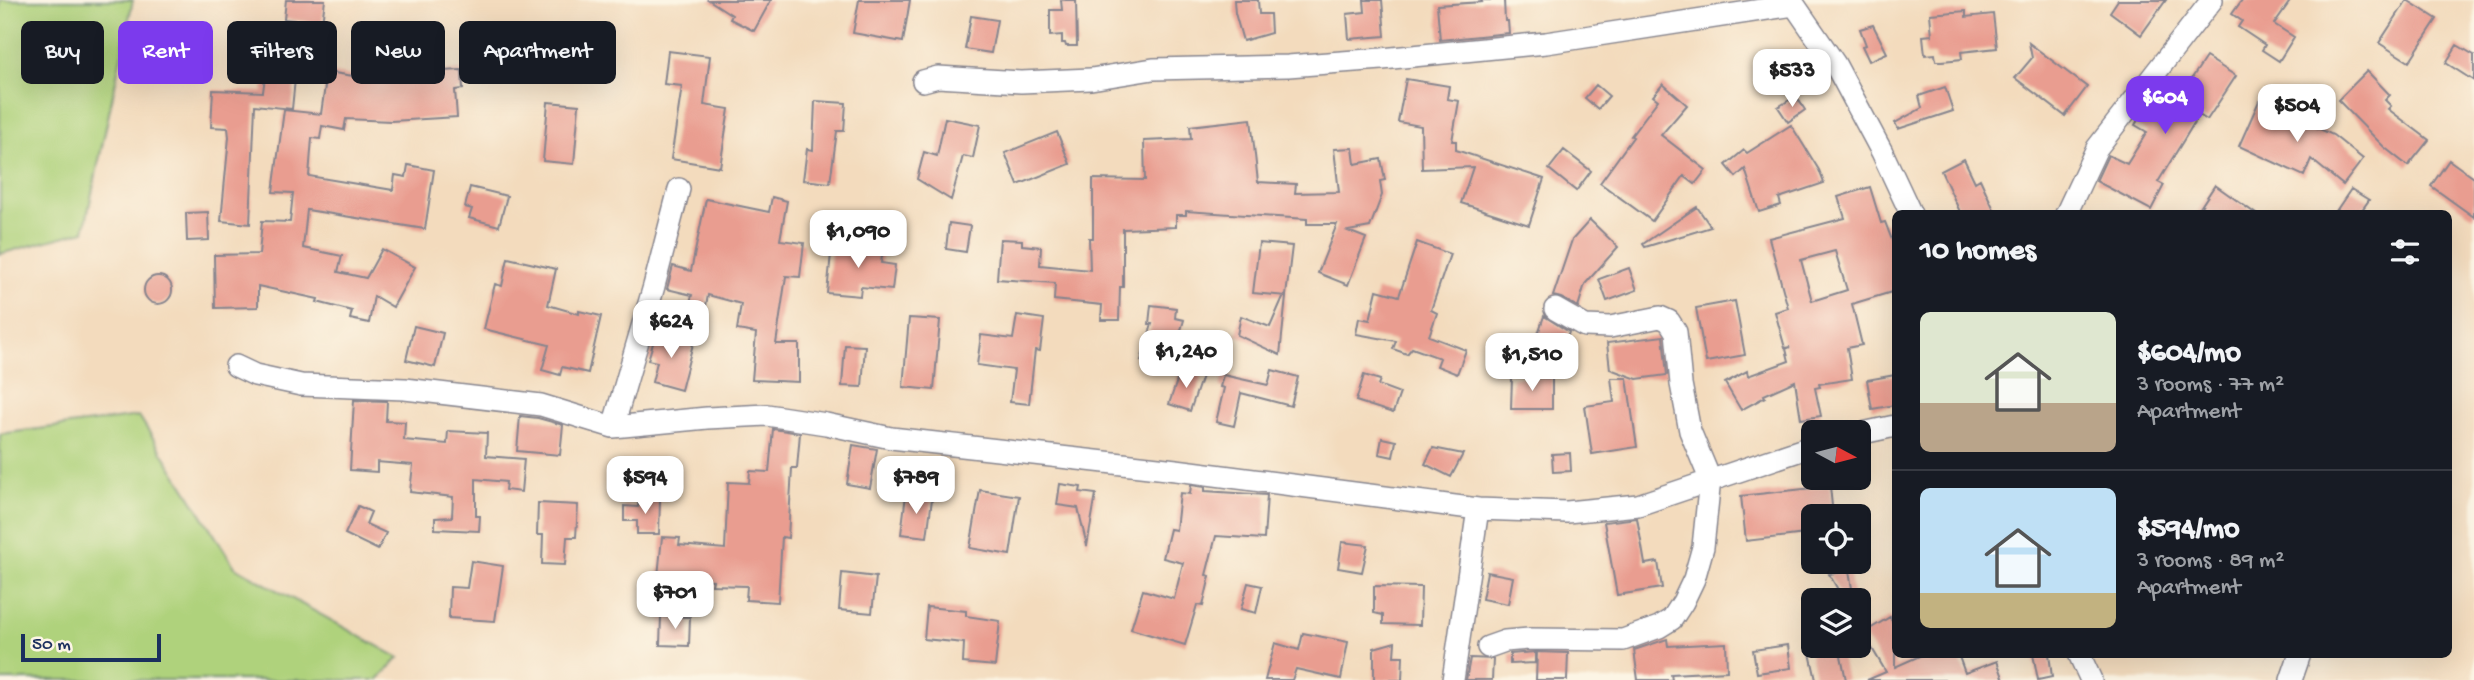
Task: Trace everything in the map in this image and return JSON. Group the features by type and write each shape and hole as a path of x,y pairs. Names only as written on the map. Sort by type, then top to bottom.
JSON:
{"street":[{"path":"2068,210 2097,148 2212,0"},
{"path":"923,81 938,77 1021,82 1091,79 1153,69 1288,66 1382,59 1546,43 1792,2 1835,64 1909,210"},
{"path":"613,427 654,286 678,189"},
{"path":"1488,648 1504,641 1529,639 1623,640 1672,620 1694,579 1703,547 1710,479 1690,431 1681,384 1676,332 1669,321 1660,317 1610,327 1585,326 1555,309"},
{"path":"236,366 255,375 301,385 405,389 541,405 613,427 767,415 891,438 1176,470 1478,509 1567,512 1638,505 1801,450"},
{"path":"1871,431 1892,427"},
{"path":"1453,680 1478,509"},
{"path":"2081,658 2091,680"},
{"path":"2291,680 2299,658"}],"green space":[{"path":"0,0 133,0 129,21 118,21 118,71 84,231 0,254"},
{"path":"139,416 235,567 399,658 378,680 0,680 0,434"}],"building":[{"path":"286,0 325,0 322,21 284,19"},
{"path":"709,0 771,0 754,31 730,19 732,15"},
{"path":"859,0 910,0 903,42 853,33"},
{"path":"1061,0 1076,0 1077,46 1066,46 1062,43 1062,35 1050,36 1050,10 1062,10"},
{"path":"1234,0 1258,0 1259,14 1270,14 1271,33 1243,41"},
{"path":"1364,0 1382,0 1385,36 1349,39 1347,14 1365,12"},
{"path":"1481,0 1504,0 1505,21 1508,21 1509,33 1440,40 1437,5 1482,2"},
{"path":"2118,0 2166,0 2141,35 2110,12"},
{"path":"2242,0 2291,0 2274,24 2294,37 2279,61 2262,50 2265,45 2238,27 2242,21 2232,14"},
{"path":"2407,0 2437,19 2409,62 2379,43"},
{"path":"1966,11 1966,17 1993,14 1997,48 1961,52 1962,59 1942,61 1936,61 1935,54 1925,55 1923,36 1932,35 1930,14"},
{"path":"971,16 997,20 991,53 965,49"},
{"path":"1873,25 1887,53 1869,61 1862,46 1866,45 1860,29"},
{"path":"2029,43 2087,87 2065,116 2015,78 2032,58"},
{"path":"2457,45 2474,55 2474,81 2446,63"},
{"path":"668,51 710,56 704,105 729,109 720,167 671,159 682,86 664,84"},
{"path":"2206,57 2236,76 2207,120 2199,115 2158,182 2164,185 2151,210 2096,181 2108,155 2127,164 2147,132 2135,125 2149,102 2168,114"},
{"path":"459,70 459,84 463,84 463,89 455,90 457,117 391,121 346,119 344,130 322,126 320,139 312,138 309,176 393,190 395,175 406,177 408,165 434,170 425,229 307,210 303,248 342,256 338,272 366,278 382,249 415,267 393,307 374,296 369,323 350,319 352,311 317,302 318,299 258,286 258,307 215,308 214,255 259,254 262,221 290,222 293,193 273,192 284,110 321,114 325,84 337,84 337,74 351,76 351,84 445,84 445,71"},
{"path":"2367,71 2390,95 2385,100 2391,106 2388,109 2429,140 2408,166 2384,147 2338,100"},
{"path":"1406,79 1449,86 1447,99 1459,101 1452,141 1456,141 1456,150 1544,179 1529,225 1461,203 1473,167 1422,169 1421,126 1398,122"},
{"path":"264,84 294,84 292,109 255,105 250,224 221,221 229,137 228,128 211,127 213,90 263,92"},
{"path":"1663,84 1687,105 1661,135 1706,170 1695,184 1684,176 1652,221 1600,183 1658,100 1653,96"},
{"path":"1596,85 1609,96 1598,109 1585,98"},
{"path":"1945,87 1953,111 1898,129 1895,123 1922,108 1919,96"},
{"path":"1796,96 1805,110 1788,122 1778,107"},
{"path":"815,101 846,103 844,131 837,131 830,183 803,180 807,149 813,150"},
{"path":"2259,101 2333,135 2363,159 2343,185 2311,159 2304,176 2239,146"},
{"path":"548,102 579,105 574,164 543,161"},
{"path":"945,118 980,125 973,158 963,156 951,200 917,179 924,152 937,156"},
{"path":"1251,119 1258,182 1296,184 1295,193 1339,192 1334,149 1353,148 1355,164 1381,159 1385,180 1380,181 1382,195 1370,227 1348,231 1366,238 1348,285 1318,273 1337,224 1307,224 1307,219 1186,211 1186,215 1176,215 1176,227 1123,229 1123,287 1120,287 1119,320 1101,320 1102,305 1054,300 1055,283 997,279 1000,239 1022,240 1022,245 1041,247 1040,265 1090,270 1093,179 1145,180 1144,141 1191,139 1190,126"},
{"path":"1791,125 1824,183 1779,198 1781,205 1759,212 1745,169 1736,177 1726,165 1744,150 1747,153"},
{"path":"1057,132 1070,164 1018,185 1005,153"},
{"path":"1564,150 1591,171 1576,191 1549,169"},
{"path":"1964,159 1975,182 1980,179 1994,210 1959,210 1941,171"},
{"path":"2449,160 2474,178 2474,217 2431,186"},
{"path":"2215,185 2250,210 2199,210"},
{"path":"470,187 507,196 499,226 469,218 472,209 465,207"},
{"path":"1870,187 1881,223 1885,222 1892,240 1892,292 1852,304 1862,345 1847,348 1852,379 1819,384 1820,387 1815,388 1821,416 1801,419 1795,381 1764,395 1765,397 1741,410 1725,383 1747,371 1748,376 1789,361 1786,349 1790,347 1785,348 1775,312 1788,308 1769,238 1845,218 1838,197","holes":["1835,251 1847,290 1812,301 1801,260"]},
{"path":"2351,189 2369,200 2362,210 2337,210"},
{"path":"772,197 787,201 780,240 804,243 800,277 786,276 776,344 799,344 799,382 752,380 756,333 737,330 741,304 708,295 702,327 685,323 692,295 667,289 673,266 691,271 706,199 769,212"},
{"path":"1697,207 1711,227 1645,247 1643,244"},
{"path":"208,212 209,240 187,241 186,213"},
{"path":"1590,220 1618,247 1585,284 1578,307 1553,296 1572,240"},
{"path":"949,223 970,226 966,252 946,249"},
{"path":"1417,242 1450,254 1431,310 1437,313 1429,336 1466,350 1457,374 1437,366 1440,358 1412,348 1407,354 1393,349 1396,341 1356,334 1359,318 1370,320 1377,290 1399,296"},
{"path":"1259,243 1292,246 1286,296 1253,293"},
{"path":"832,244 883,249 881,263 895,265 892,290 861,287 860,296 827,293"},
{"path":"508,258 556,269 548,305 579,314 579,311 601,316 588,373 562,367 560,375 542,370 549,345 484,329 495,284 502,286"},
{"path":"1629,268 1637,290 1607,301 1599,279"},
{"path":"158,276 168,280 172,290 168,300 158,304 148,300 144,290 148,280"},
{"path":"1283,297 1286,297 1280,355 1237,335 1241,316 1270,327"},
{"path":"1735,301 1745,355 1706,362 1696,308"},
{"path":"1151,305 1176,308 1175,318 1184,320 1169,369 1141,361 1152,324 1149,324"},
{"path":"1017,315 1044,319 1040,351 1035,350 1029,404 1010,402 1014,370 977,365 981,335 1013,339"},
{"path":"1544,316 1569,332 1562,353 1535,343"},
{"path":"909,318 940,320 934,390 903,387"},
{"path":"414,326 443,333 435,367 406,360"},
{"path":"664,332 694,340 681,390 652,382 657,362 648,360 654,340 661,342"},
{"path":"1663,336 1667,375 1637,379 1610,369 1607,343"},
{"path":"845,345 865,346 862,387 842,386"},
{"path":"1181,369 1202,376 1190,411 1169,404"},
{"path":"1272,370 1298,377 1291,406 1241,393 1234,426 1216,422 1224,388 1220,387 1223,375 1268,385"},
{"path":"1364,375 1380,380 1378,385 1400,393 1393,413 1356,401"},
{"path":"1892,376 1892,406 1872,409 1867,380"},
{"path":"1512,377 1552,378 1552,409 1511,409"},
{"path":"1611,378 1627,378 1637,447 1592,454 1585,406 1614,402"},
{"path":"354,400 387,401 386,421 405,422 404,440 447,444 448,431 487,433 486,456 524,459 521,492 505,490 506,482 476,479 476,516 480,516 479,531 435,529 435,518 452,517 453,497 410,492 413,465 377,462 377,472 350,470"},
{"path":"520,416 563,425 560,455 517,451"},
{"path":"773,429 800,433 797,468 792,468 788,538 782,537 778,602 746,600 747,586 712,585 713,580 658,576 662,537 680,538 679,545 725,549 728,482 749,483 750,471 769,472"},
{"path":"1382,438 1396,441 1393,457 1379,454"},
{"path":"853,445 877,449 870,488 847,484"},
{"path":"1433,448 1463,454 1451,477 1425,464"},
{"path":"1570,453 1571,471 1553,472 1552,454"},
{"path":"1060,484 1081,487 1080,492 1096,494 1087,546 1078,508 1057,505"},
{"path":"1191,485 1205,487 1205,491 1267,495 1264,539 1216,536 1206,575 1210,576 1203,606 1197,605 1185,645 1131,629 1143,590 1174,599 1183,563 1163,558 1170,529 1176,530 1180,493 1190,494"},
{"path":"1801,489 1830,490 1832,504 1801,504 1801,534 1746,541 1741,496"},
{"path":"980,490 1019,496 1010,555 970,548"},
{"path":"906,495 932,499 927,537 901,534"},
{"path":"639,498 660,499 659,534 637,534 637,521 624,521 624,506 638,507"},
{"path":"538,503 578,505 576,537 567,537 565,565 542,564 543,535 537,535"},
{"path":"358,506 371,512 366,524 386,533 378,550 345,534"},
{"path":"1637,518 1645,564 1658,562 1662,588 1617,595 1604,522"},
{"path":"1342,542 1368,545 1362,572 1338,568"},
{"path":"471,561 503,566 495,621 449,618 450,587 467,588"},
{"path":"1487,572 1513,577 1508,604 1482,599"},
{"path":"842,573 876,577 872,613 839,610"},
{"path":"1829,574 1850,574 1852,588 1837,588"},
{"path":"1248,583 1262,586 1256,613 1241,609"},
{"path":"1374,586 1421,587 1420,625 1383,624 1383,615 1374,613"},
{"path":"927,607 966,611 966,616 1000,621 995,666 963,663 964,643 924,639"},
{"path":"661,616 690,617 689,646 660,645"},
{"path":"1890,617 1895,667 1915,658 1959,658 1965,673 1997,661 2004,680 1867,680 1886,672 1871,647 1871,628"},
{"path":"1303,633 1348,642 1341,679 1296,669 1292,680 1265,680 1275,643 1299,650"},
{"path":"1667,639 1668,646 1726,643 1727,671 1671,674 1672,680 1638,680 1634,650"},
{"path":"1395,642 1394,656 1403,656 1402,680 1374,680 1374,648"},
{"path":"1788,645 1791,668 1757,673 1753,650"},
{"path":"1535,652 1535,663 1510,664 1510,654"},
{"path":"1537,652 1568,653 1567,680 1536,680"},
{"path":"1470,658 1493,659 1492,680 1466,680"},
{"path":"1811,658 1841,658 1846,680 1816,680"},
{"path":"2034,658 2050,658 2052,677 2038,680"}]}
